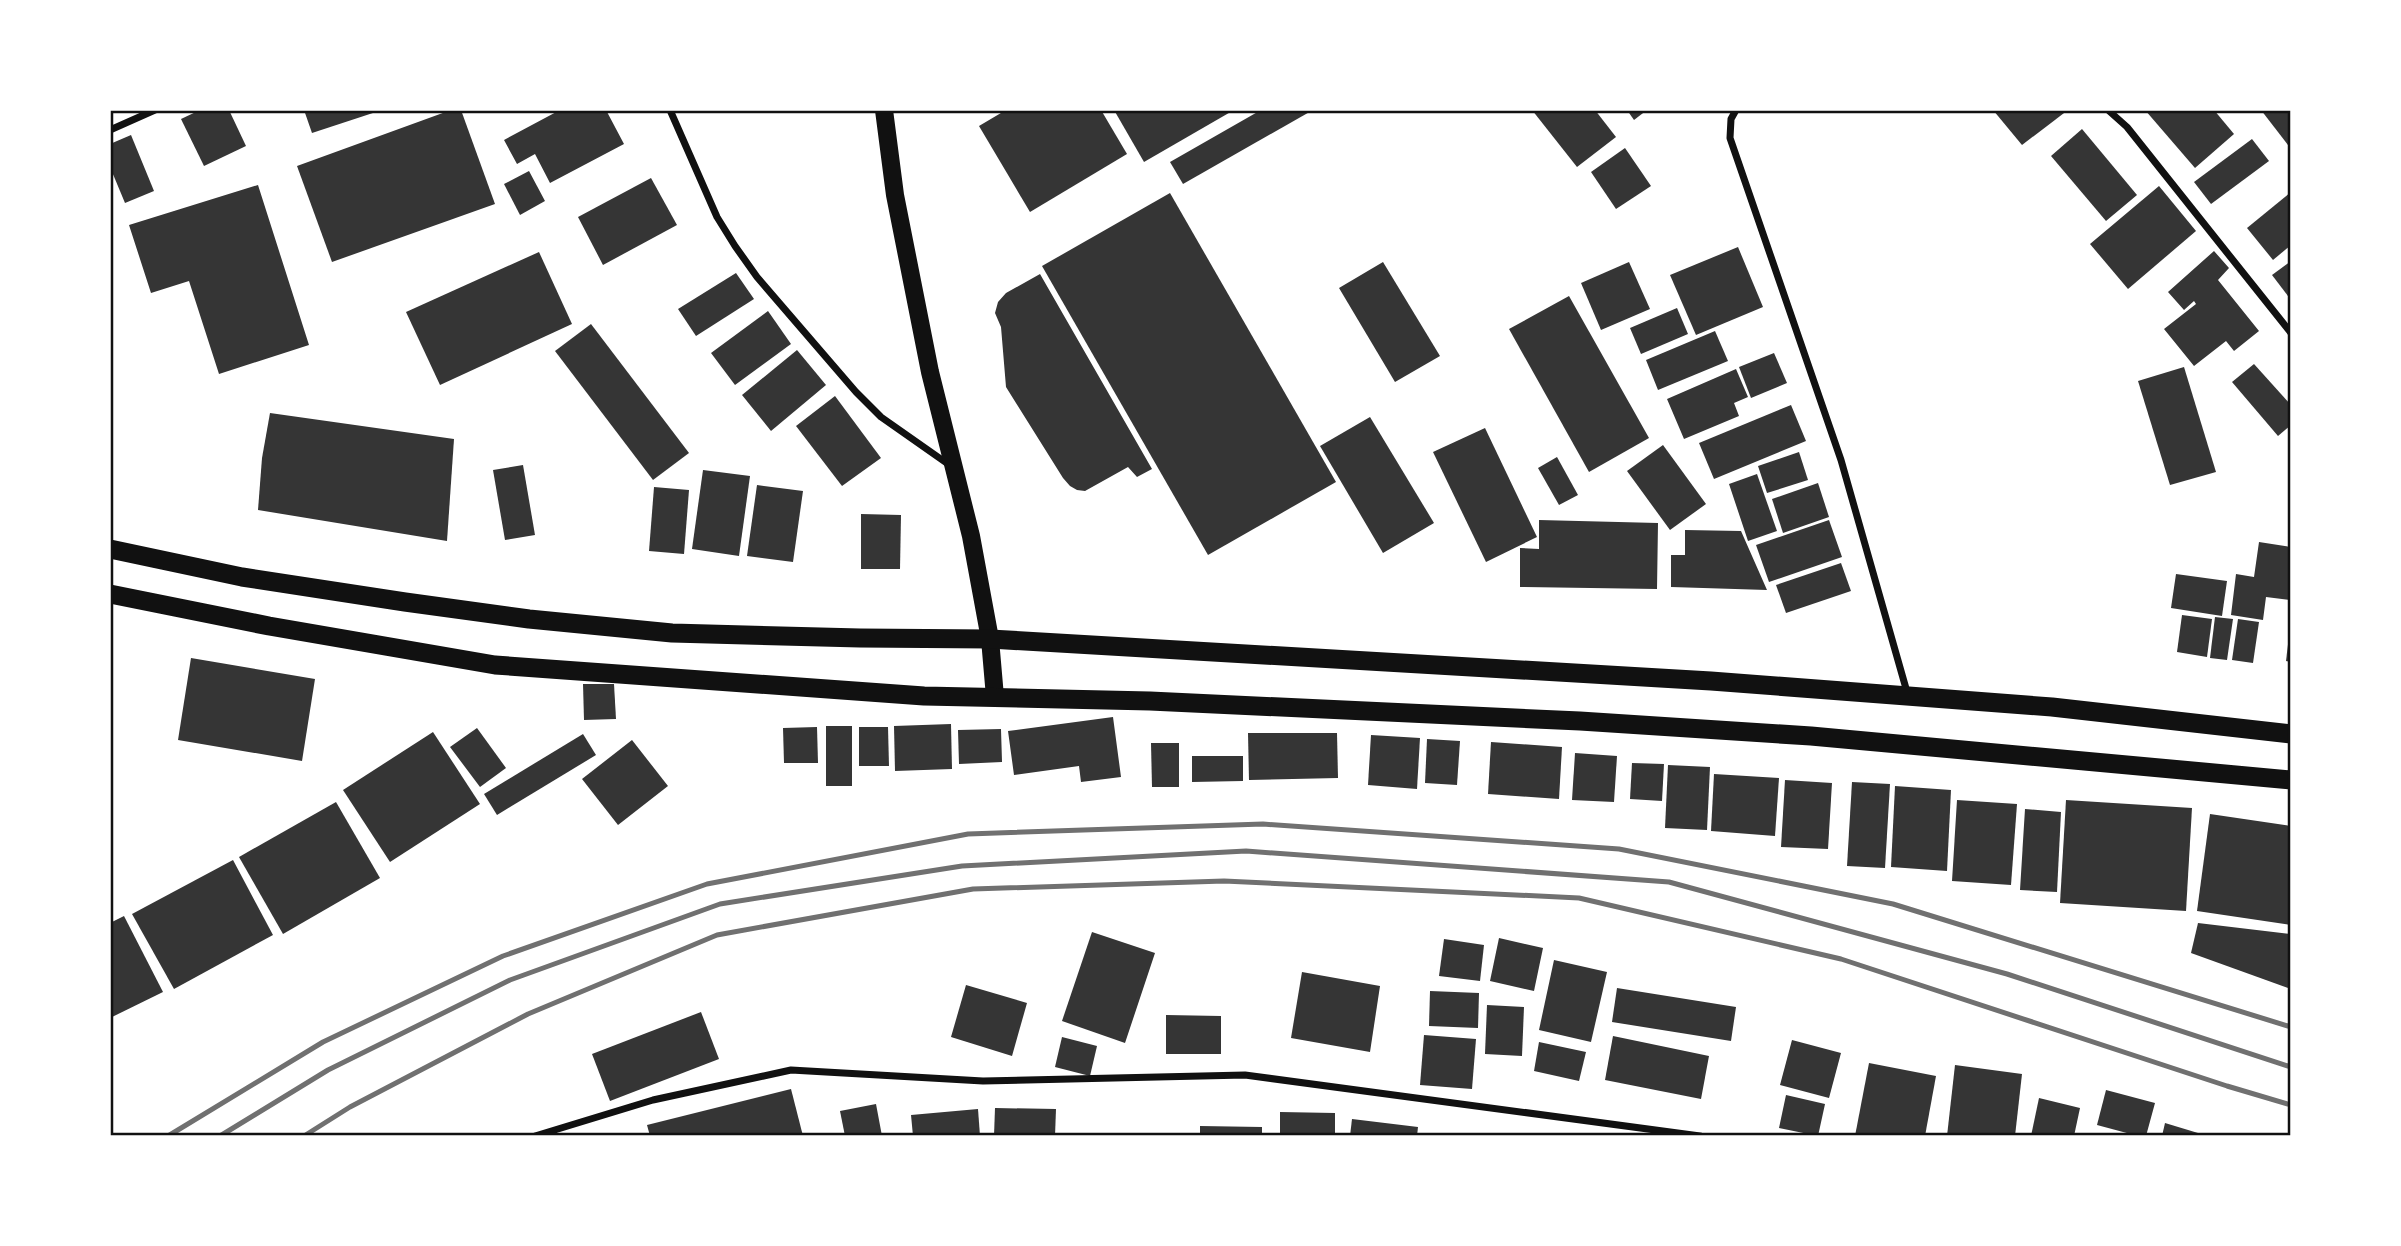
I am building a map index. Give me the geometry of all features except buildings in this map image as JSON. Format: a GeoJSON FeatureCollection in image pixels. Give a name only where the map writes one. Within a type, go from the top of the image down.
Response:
{"type":"FeatureCollection","features":[{"type":"Feature","properties":{"kind":"highway"},"geometry":{"type":"LineString","coordinates":[[110,549],[242,577],[542,620],[673,633],[990,639],[1670,679],[2052,707],[2291,734]]}},
{"type":"Feature","properties":{"kind":"highway"},"geometry":{"type":"LineString","coordinates":[[110,594],[268,626],[495,665],[870,692],[1435,712],[1594,722],[1811,736],[2291,780]]}},
{"type":"Feature","properties":{"kind":"main road"},"geometry":{"type":"LineString","coordinates":[[884,110],[895,195],[930,372],[971,536],[990,639],[995,696]]}},
{"type":"Feature","properties":{"kind":"street"},"geometry":{"type":"LineString","coordinates":[[110,130],[155,110]]}},
{"type":"Feature","properties":{"kind":"street"},"geometry":{"type":"LineString","coordinates":[[670,110],[717,217],[757,278],[881,417],[953,467]]}},
{"type":"Feature","properties":{"kind":"street"},"geometry":{"type":"LineString","coordinates":[[1736,110],[1731,119],[1730,138],[1841,460],[1908,697]]}},
{"type":"Feature","properties":{"kind":"street"},"geometry":{"type":"LineString","coordinates":[[2108,110],[2127,127],[2291,333]]}},
{"type":"Feature","properties":{"kind":"street"},"geometry":{"type":"LineString","coordinates":[[535,1136],[653,1100],[791,1070],[982,1081],[1245,1074],[1700,1136]]}},
{"type":"Feature","properties":{"kind":"railway"},"geometry":{"type":"LineString","coordinates":[[168,1136],[323,1042],[503,956],[707,884],[968,834],[1263,824],[1619,849],[1893,904],[2291,1027]]}},
{"type":"Feature","properties":{"kind":"railway"},"geometry":{"type":"LineString","coordinates":[[220,1136],[328,1070],[510,980],[720,904],[962,866],[1246,851],[1669,882],[2007,974],[2291,1067]]}},
{"type":"Feature","properties":{"kind":"railway"},"geometry":{"type":"LineString","coordinates":[[304,1136],[350,1107],[528,1014],[717,935],[973,889],[1224,881],[1579,898],[1841,959],[2291,1105]]}}]}
